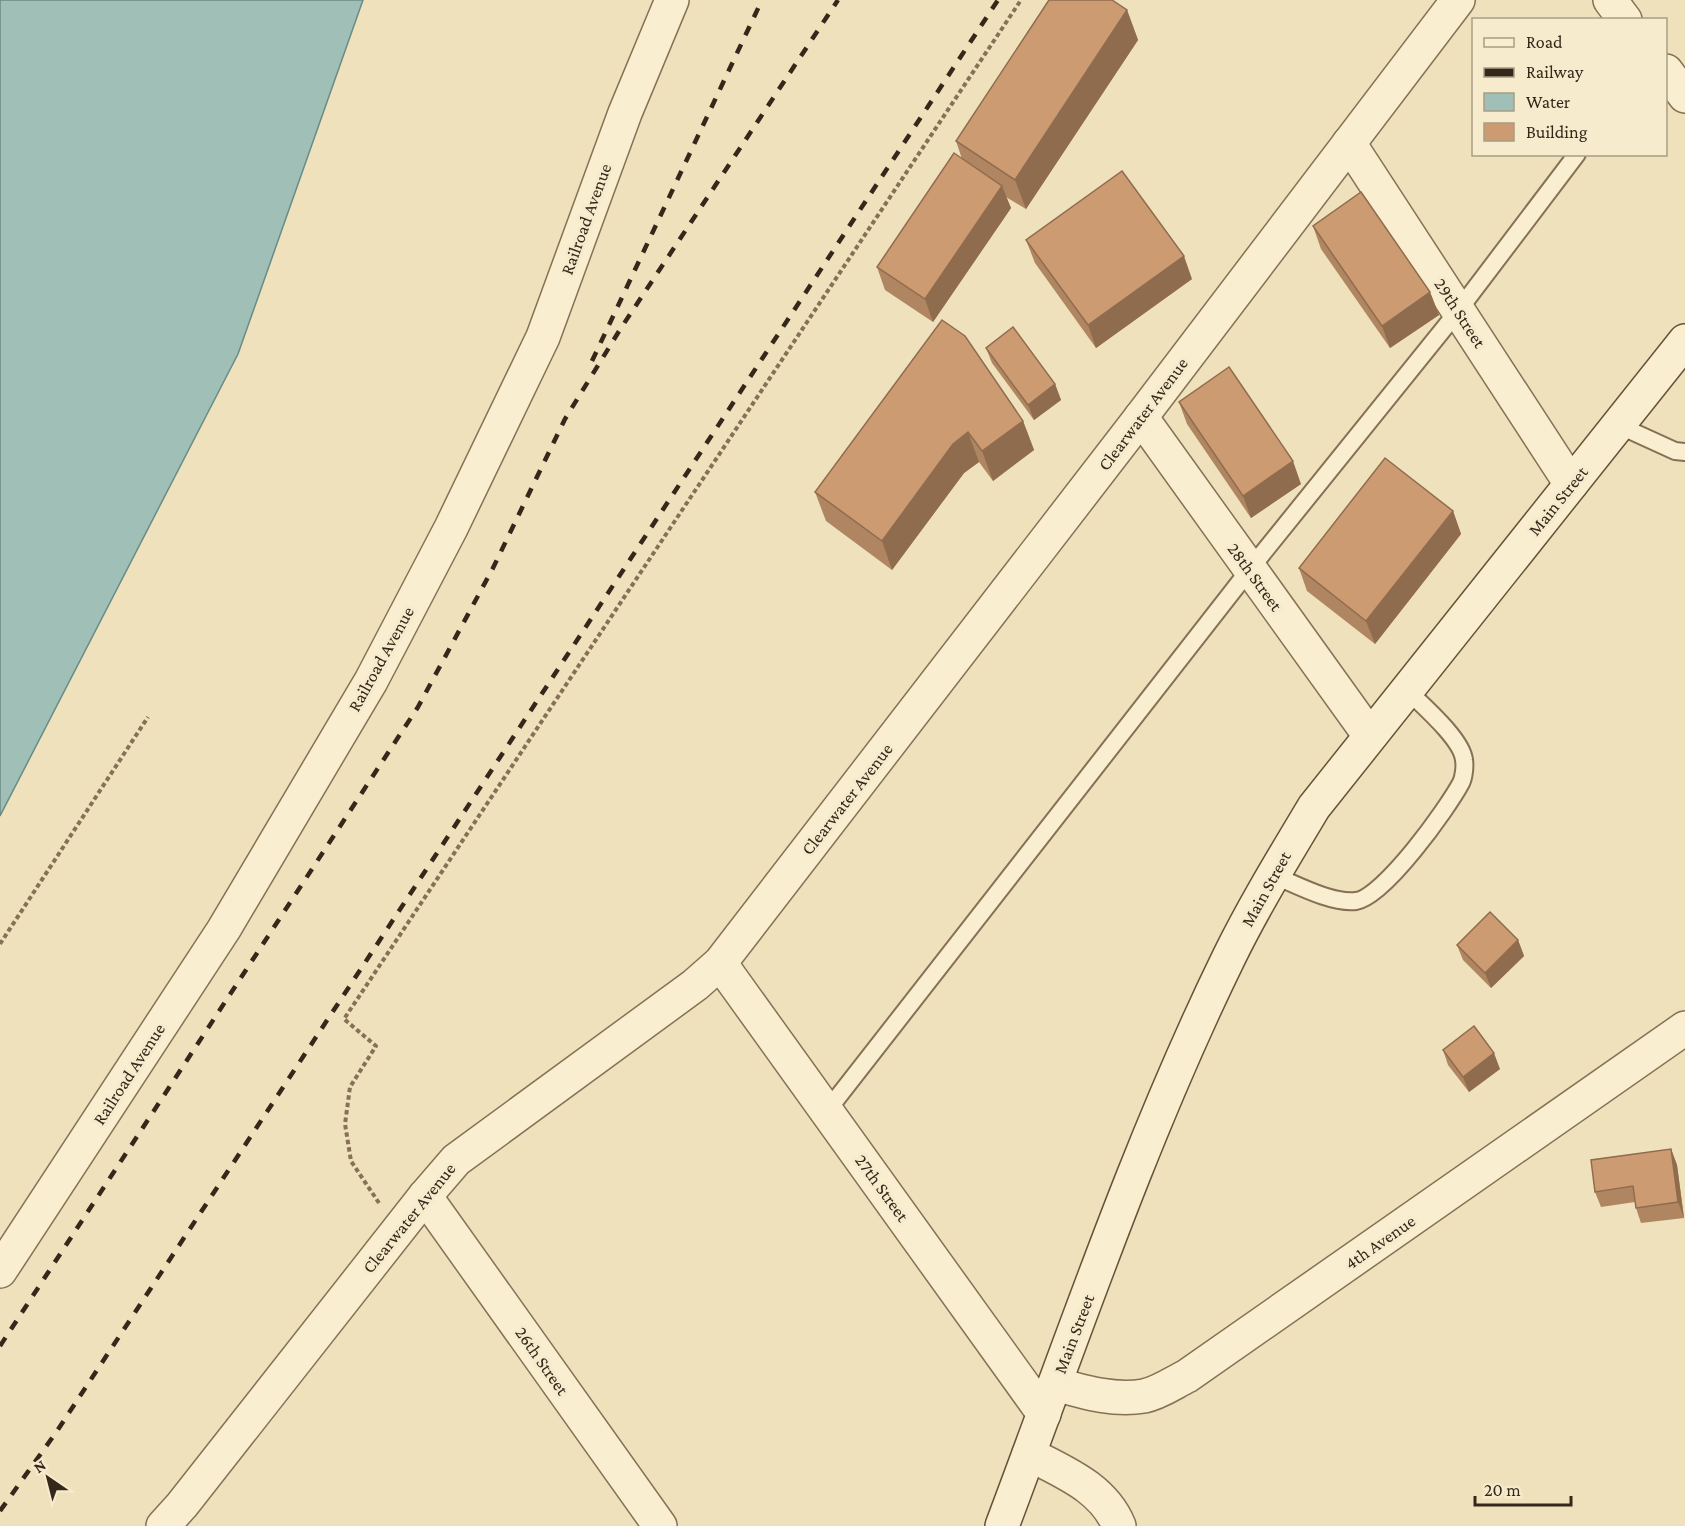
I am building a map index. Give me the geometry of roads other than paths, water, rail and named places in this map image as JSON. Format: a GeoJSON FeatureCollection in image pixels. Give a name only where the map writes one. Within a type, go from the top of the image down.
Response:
{"type":"FeatureCollection","features":[{"type":"Feature","properties":{"kind":"street","name":"Railroad Avenue"},"geometry":{"type":"LineString","coordinates":[[0,1271],[224,929],[376,671],[452,528],[543,337],[625,113],[672,0]]}},
{"type":"Feature","properties":{"kind":"street","name":"Clearwater Avenue"},"geometry":{"type":"LineString","coordinates":[[180,1519],[400,1227],[456,1160],[695,985],[720,963],[1141,417],[1458,0]]}},
{"type":"Feature","properties":{"kind":"street"},"geometry":{"type":"LineString","coordinates":[[1667,74],[1685,96]]}},
{"type":"Feature","properties":{"kind":"street","name":"29th Street"},"geometry":{"type":"LineString","coordinates":[[1349,143],[1571,484]]}},
{"type":"Feature","properties":{"kind":"street","name":"Main Street"},"geometry":{"type":"LineString","coordinates":[[1002,1526],[1131,1181],[1229,957],[1273,875],[1314,807],[1685,341]]}},
{"type":"Feature","properties":{"kind":"street","name":"28th Street"},"geometry":{"type":"LineString","coordinates":[[1141,417],[1370,736]]}},
{"type":"Feature","properties":{"kind":"street","name":"27th Street"},"geometry":{"type":"LineString","coordinates":[[720,963],[827,1111],[1049,1399]]}},
{"type":"Feature","properties":{"kind":"street","name":"4th Avenue"},"geometry":{"type":"LineString","coordinates":[[1049,1399],[1144,1396],[1165,1388],[1428,1209],[1685,1028]]}},
{"type":"Feature","properties":{"kind":"street","name":"26th Street"},"geometry":{"type":"LineString","coordinates":[[424,1196],[660,1526]]}},
{"type":"Feature","properties":{"kind":"street"},"geometry":{"type":"LineString","coordinates":[[1029,1454],[1096,1492],[1119,1526]]}},
{"type":"Feature","properties":{"kind":"lane"},"geometry":{"type":"LineString","coordinates":[[827,1111],[1250,569],[1458,311],[1575,156]]}},
{"type":"Feature","properties":{"kind":"lane"},"geometry":{"type":"LineString","coordinates":[[1618,425],[1675,451],[1685,452]]}},
{"type":"Feature","properties":{"kind":"lane"},"geometry":{"type":"LineString","coordinates":[[1273,875],[1326,897],[1356,901],[1381,888],[1418,846],[1463,780],[1464,758],[1453,736],[1407,690]]}},
{"type":"Feature","properties":{"kind":"water"},"geometry":{"type":"Polygon","coordinates":[[[0,0],[363,0],[238,354],[0,816],[0,0]]]}},
{"type":"Feature","properties":{"kind":"railway"},"geometry":{"type":"LineString","coordinates":[[592,361],[762,0]]}},
{"type":"Feature","properties":{"kind":"railway"},"geometry":{"type":"LineString","coordinates":[[0,1346],[418,707],[493,568],[565,419],[621,328],[838,0]]}},
{"type":"Feature","properties":{"kind":"railway"},"geometry":{"type":"LineString","coordinates":[[0,1511],[57,1431],[998,0]]}}]}
